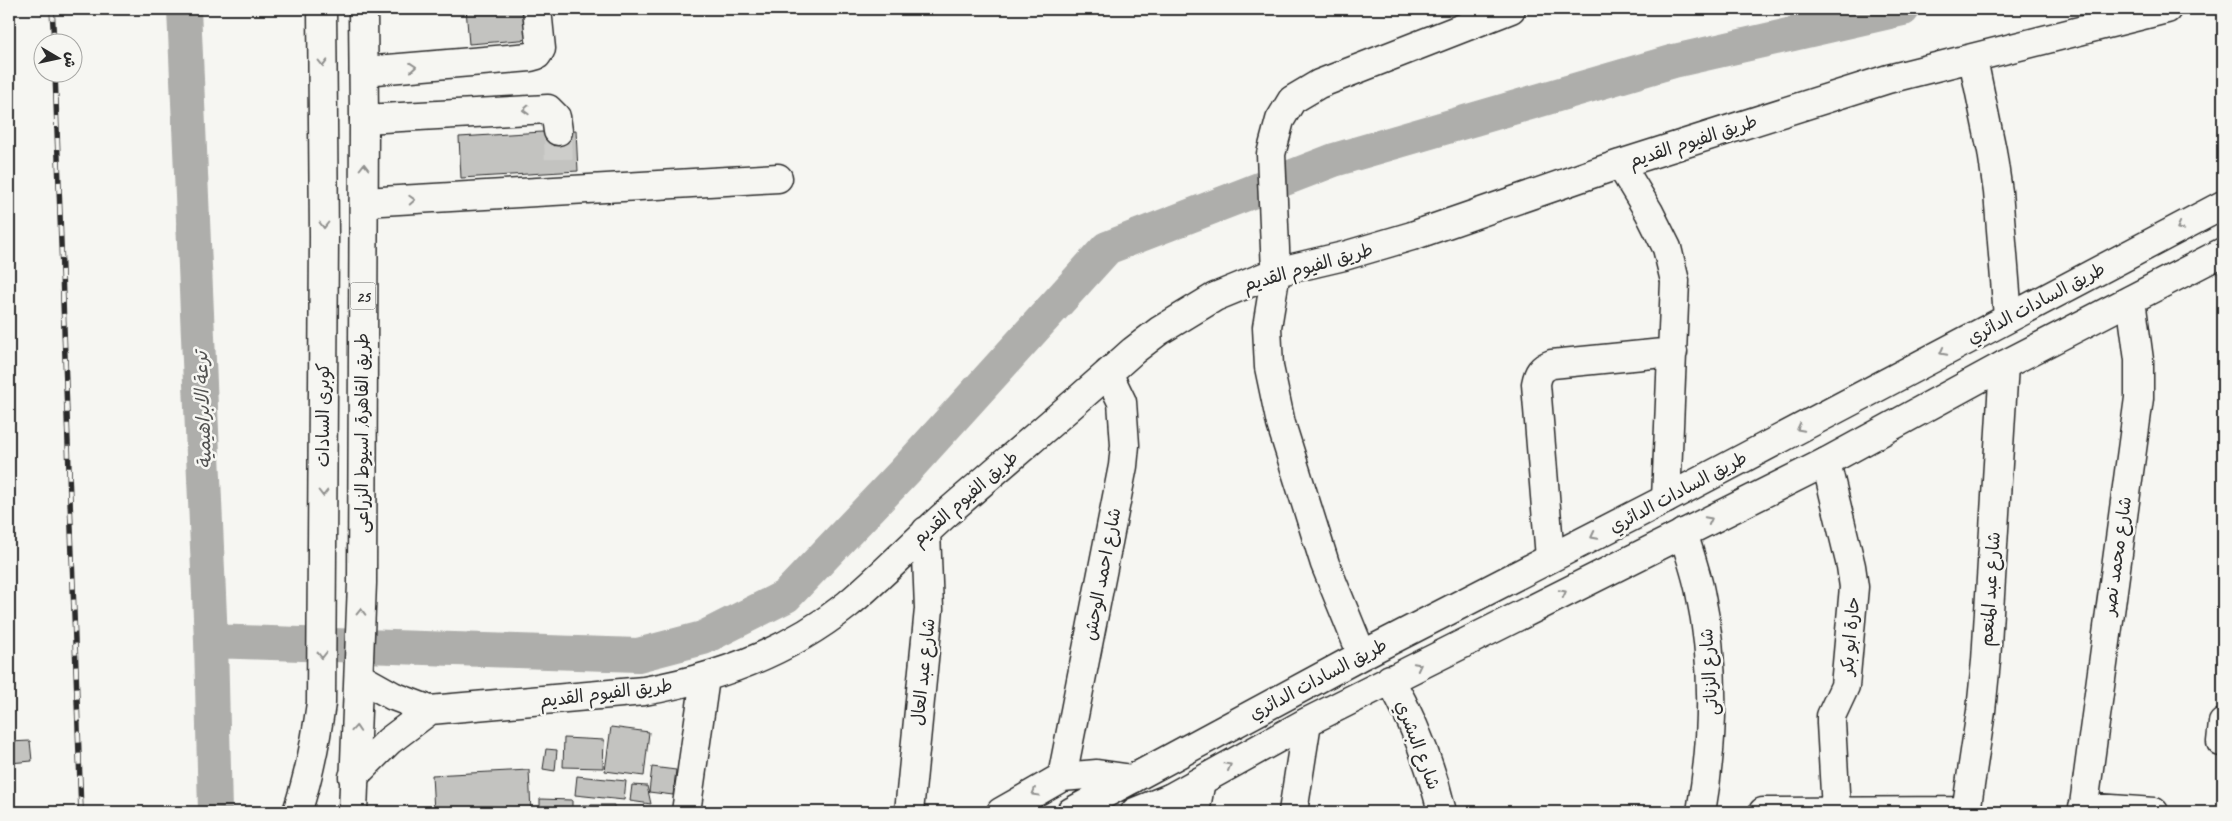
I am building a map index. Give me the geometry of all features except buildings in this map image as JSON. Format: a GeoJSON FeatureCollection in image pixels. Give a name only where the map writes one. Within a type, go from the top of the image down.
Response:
{"type":"FeatureCollection","features":[{"type":"Feature","properties":{"kind":"main road","name":"طريق القاهرة, اسيوط الزراعى"},"geometry":{"type":"LineString","coordinates":[[353,812],[362,583],[363,9]]}},
{"type":"Feature","properties":{"kind":"main road"},"geometry":{"type":"LineString","coordinates":[[364,70],[537,55],[541,49],[537,9]]}},
{"type":"Feature","properties":{"kind":"main road"},"geometry":{"type":"LineString","coordinates":[[1362,655],[1325,564],[1281,424],[1269,368],[1267,327],[1276,272],[1271,154],[1280,120],[1292,100],[1318,84],[1511,9]]}},
{"type":"Feature","properties":{"kind":"main road","name":"طريق الفيوم القديم"},"geometry":{"type":"LineString","coordinates":[[359,677],[393,696],[430,710],[621,694],[675,686],[705,678],[756,660],[804,635],[847,604],[926,531],[1146,341],[1186,313],[1215,297],[1276,272],[1344,256],[1412,236],[1620,164],[1888,79],[2167,9]]}},
{"type":"Feature","properties":{"kind":"main road","name":"كوبرى السادات"},"geometry":{"type":"LineString","coordinates":[[296,812],[308,777],[321,703],[324,246],[322,11]]}},
{"type":"Feature","properties":{"kind":"main road"},"geometry":{"type":"LineString","coordinates":[[1973,59],[1994,168],[2008,317]]}},
{"type":"Feature","properties":{"kind":"main road"},"geometry":{"type":"LineString","coordinates":[[364,119],[548,109],[556,117],[558,131]]}},
{"type":"Feature","properties":{"kind":"main road"},"geometry":{"type":"LineString","coordinates":[[1620,164],[1649,212],[1667,248],[1675,281],[1666,499]]}},
{"type":"Feature","properties":{"kind":"main road"},"geometry":{"type":"LineString","coordinates":[[364,202],[560,182],[778,178]]}},
{"type":"Feature","properties":{"kind":"main road","name":"طريق السادات الدائري"},"geometry":{"type":"LineString","coordinates":[[1132,779],[1362,655],[1666,499],[2223,205]]}},
{"type":"Feature","properties":{"kind":"main road","name":"طريق السادات الدائري"},"geometry":{"type":"LineString","coordinates":[[1164,805],[1201,781],[1307,722],[1826,462],[2004,365],[2223,252]]}},
{"type":"Feature","properties":{"kind":"main road","name":"شارع محمد نصر"},"geometry":{"type":"LineString","coordinates":[[2083,810],[2139,398],[2139,360],[2131,300]]}},
{"type":"Feature","properties":{"kind":"main road"},"geometry":{"type":"LineString","coordinates":[[1550,558],[1536,384],[1537,375],[1544,367],[1552,364],[1673,352]]}},
{"type":"Feature","properties":{"kind":"main road","name":"شارع عبد المنعم"},"geometry":{"type":"LineString","coordinates":[[1966,812],[1981,711],[1986,661],[2004,365]]}},
{"type":"Feature","properties":{"kind":"main road","name":"شارع احمد الوحش"},"geometry":{"type":"LineString","coordinates":[[1062,777],[1123,466],[1125,445],[1122,402],[1108,373]]}},
{"type":"Feature","properties":{"kind":"main road","name":"حارة ابو بكر"},"geometry":{"type":"LineString","coordinates":[[1826,462],[1851,566],[1854,587],[1845,686],[1831,716],[1836,810]]}},
{"type":"Feature","properties":{"kind":"main road","name":"شارع عبد العال"},"geometry":{"type":"LineString","coordinates":[[909,812],[929,609],[926,531]]}},
{"type":"Feature","properties":{"kind":"main road","name":"شارع الزناتى"},"geometry":{"type":"LineString","coordinates":[[1683,533],[1700,591],[1708,635],[1712,680],[1712,725],[1708,770],[1701,812]]}},
{"type":"Feature","properties":{"kind":"main road"},"geometry":{"type":"LineString","coordinates":[[686,812],[705,678]]}},
{"type":"Feature","properties":{"kind":"main road","name":"شارع البشري"},"geometry":{"type":"LineString","coordinates":[[1390,680],[1420,740],[1437,789],[1442,812]]}},
{"type":"Feature","properties":{"kind":"main road"},"geometry":{"type":"LineString","coordinates":[[353,777],[389,741],[430,710]]}},
{"type":"Feature","properties":{"kind":"main road"},"geometry":{"type":"LineString","coordinates":[[1293,812],[1307,722]]}},
{"type":"Feature","properties":{"kind":"main road"},"geometry":{"type":"LineString","coordinates":[[1002,812],[1062,777],[1097,774],[1132,779]]}},
{"type":"Feature","properties":{"kind":"main road"},"geometry":{"type":"LineString","coordinates":[[1071,812],[1132,779]]}},
{"type":"Feature","properties":{"kind":"main road"},"geometry":{"type":"LineString","coordinates":[[1195,812],[1201,781]]}},
{"type":"Feature","properties":{"kind":"main road"},"geometry":{"type":"LineString","coordinates":[[1135,812],[1164,805]]}},
{"type":"Feature","properties":{"kind":"main road"},"geometry":{"type":"LineString","coordinates":[[1763,812],[1836,810],[1966,812]]}},
{"type":"Feature","properties":{"kind":"main road"},"geometry":{"type":"LineString","coordinates":[[2083,810],[2154,812]]}},
{"type":"Feature","properties":{"kind":"waterway","name":"ترعة الابراهيمية"},"geometry":{"type":"LineString","coordinates":[[184,9],[211,641],[215,812]]}},
{"type":"Feature","properties":{"kind":"waterway"},"geometry":{"type":"LineString","coordinates":[[211,641],[638,655],[703,638],[786,596],[905,471],[1107,248],[1334,160],[1674,61],[1903,9]]}},
{"type":"Feature","properties":{"kind":"tunnel"},"geometry":{"type":"LineString","coordinates":[[558,131],[559,173]]}},
{"type":"Feature","properties":{"kind":"railway"},"geometry":{"type":"LineString","coordinates":[[52,9],[53,32]]}},
{"type":"Feature","properties":{"kind":"railway"},"geometry":{"type":"LineString","coordinates":[[55,82],[81,812]]}}]}
